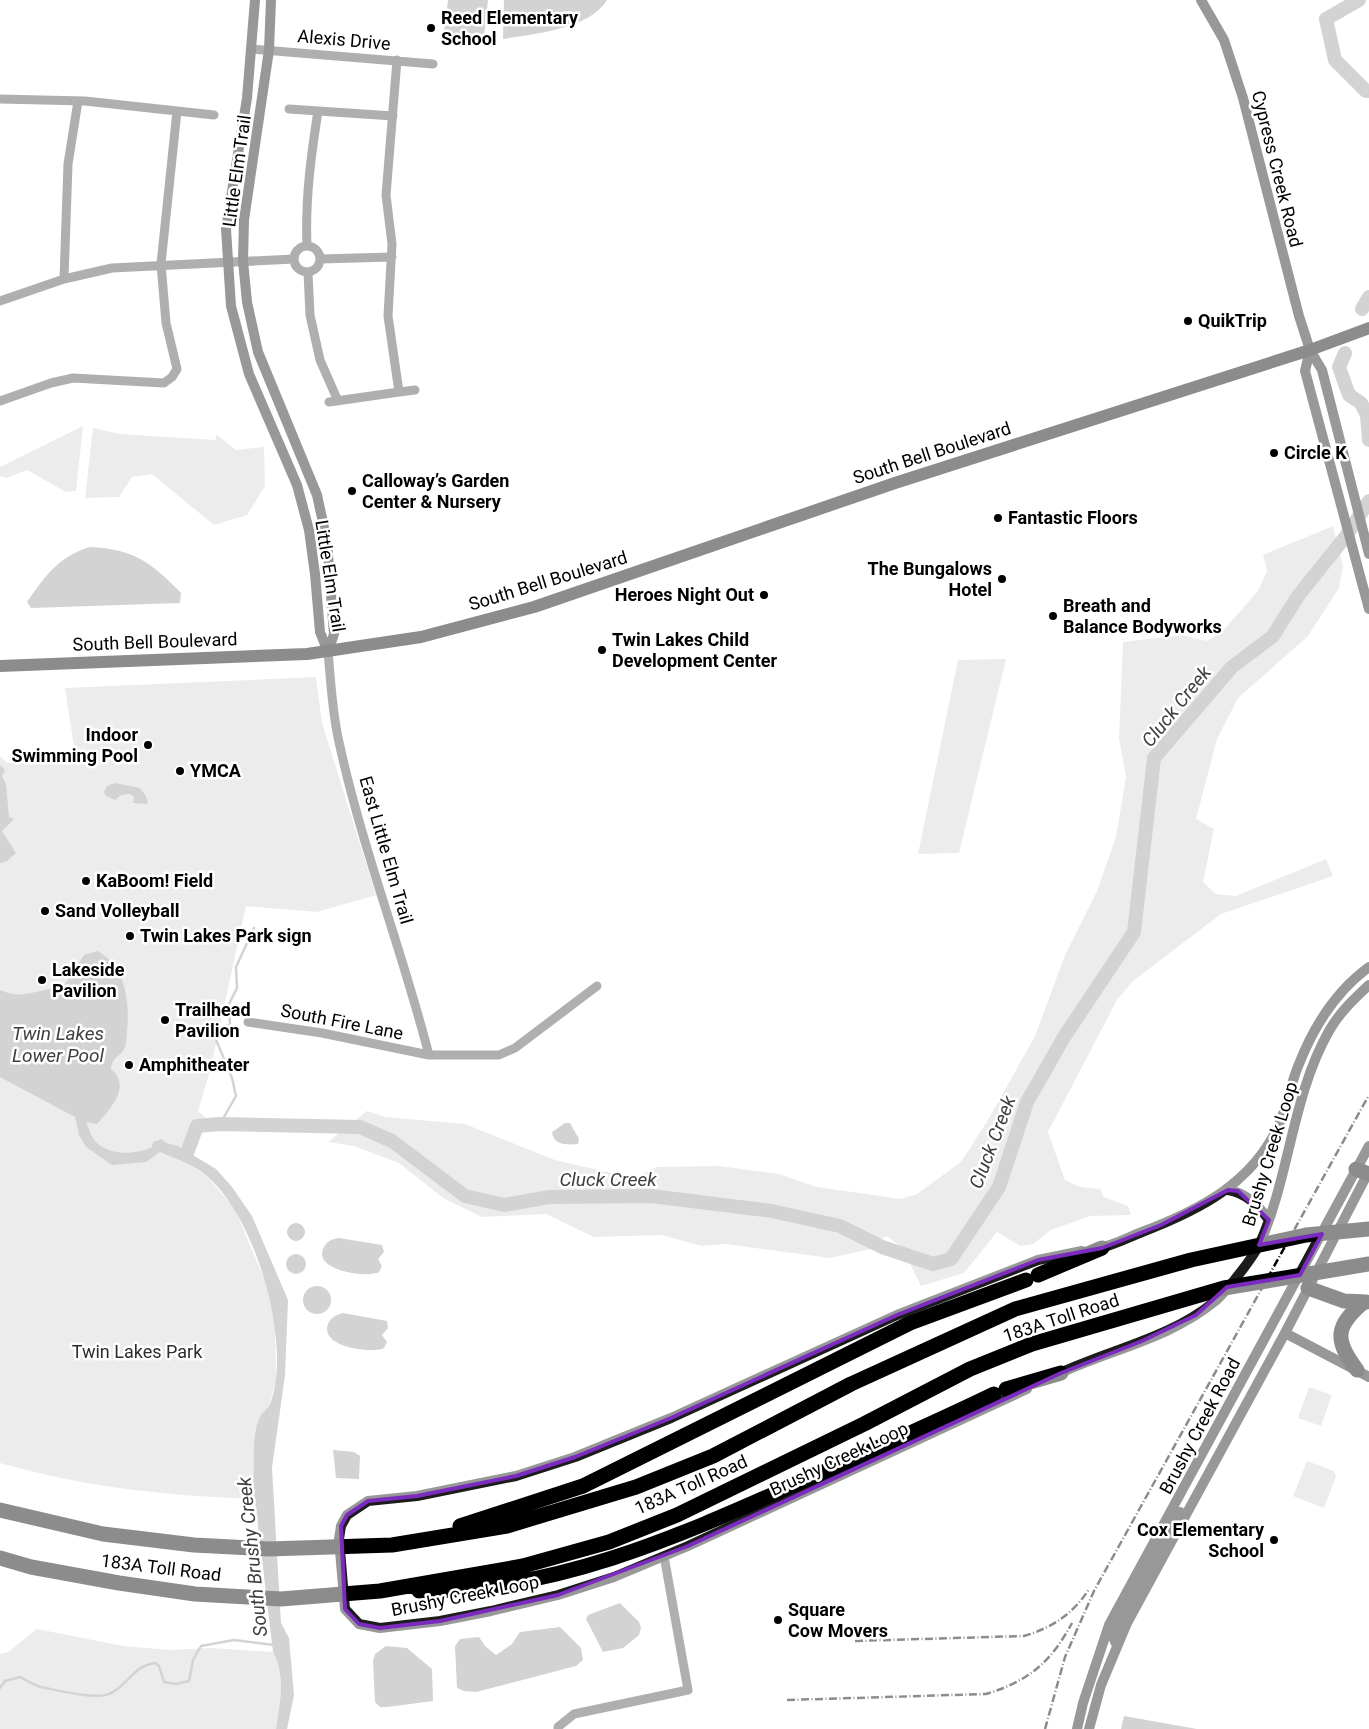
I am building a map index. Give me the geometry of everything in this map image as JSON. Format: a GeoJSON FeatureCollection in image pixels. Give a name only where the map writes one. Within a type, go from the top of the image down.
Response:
{"type":"FeatureCollection","features":[{"type":"Feature","properties":{"kind":"highway","name":"183A Toll Road"},"geometry":{"type":"LineString","coordinates":[[0,1510],[103,1534],[194,1545],[270,1550],[392,1545],[507,1526],[636,1487],[714,1456],[852,1384],[1015,1309],[1191,1260],[1306,1235],[1369,1229]]}},
{"type":"Feature","properties":{"kind":"highway"},"geometry":{"type":"LineString","coordinates":[[392,1545],[500,1514],[583,1486],[910,1322],[1032,1277],[1102,1248]]}},
{"type":"Feature","properties":{"kind":"highway","name":"183A Toll Road"},"geometry":{"type":"LineString","coordinates":[[0,1558],[31,1567],[119,1583],[195,1594],[281,1599],[375,1591],[523,1566],[609,1542],[677,1515],[864,1424],[970,1369],[1032,1344],[1224,1288],[1369,1264]]}},
{"type":"Feature","properties":{"kind":"highway"},"geometry":{"type":"LineString","coordinates":[[1305,1286],[1344,1302],[1366,1302]]}},
{"type":"Feature","properties":{"kind":"highway"},"geometry":{"type":"LineString","coordinates":[[1363,1373],[1341,1346],[1340,1335],[1347,1316],[1366,1302]]}},
{"type":"Feature","properties":{"kind":"highway"},"geometry":{"type":"LineString","coordinates":[[375,1591],[454,1592],[539,1579],[603,1562],[664,1542],[1000,1391],[1060,1373]]}},
{"type":"Feature","properties":{"kind":"main road","name":"Little Elm Trail"},"geometry":{"type":"LineString","coordinates":[[254,0],[247,98],[226,229],[226,261],[230,306],[242,353],[276,439],[297,485],[309,530],[316,574],[320,632],[328,652]]}},
{"type":"Feature","properties":{"kind":"main road","name":"Little Elm Trail"},"geometry":{"type":"LineString","coordinates":[[271,0],[269,50],[244,220],[243,261],[247,302],[258,352],[317,495],[327,541],[334,634],[328,652]]}},
{"type":"Feature","properties":{"kind":"main road","name":"Cypress Creek Road"},"geometry":{"type":"LineString","coordinates":[[1201,0],[1224,40],[1243,98],[1280,244],[1310,350]]}},
{"type":"Feature","properties":{"kind":"main road"},"geometry":{"type":"LineString","coordinates":[[1310,350],[1369,328]]}},
{"type":"Feature","properties":{"kind":"main road"},"geometry":{"type":"LineString","coordinates":[[1310,350],[1322,370],[1369,554]]}},
{"type":"Feature","properties":{"kind":"main road"},"geometry":{"type":"LineString","coordinates":[[1310,350],[1306,371],[1369,609]]}},
{"type":"Feature","properties":{"kind":"main road","name":"South Bell Boulevard"},"geometry":{"type":"LineString","coordinates":[[0,666],[328,652],[421,637],[534,607],[896,483],[1310,350]]}},
{"type":"Feature","properties":{"kind":"main road","name":"Brushy Creek Loop"},"geometry":{"type":"LineString","coordinates":[[1369,967],[1349,981],[1321,1018],[1298,1064],[1280,1122],[1267,1147],[1253,1166],[1228,1190],[1161,1224],[1102,1248],[1038,1260],[906,1312],[671,1418],[575,1457],[516,1476],[417,1496],[368,1501],[347,1515],[341,1526],[339,1539],[345,1609],[359,1624],[380,1628],[440,1621],[558,1594],[614,1577],[898,1450],[1060,1373],[1142,1341],[1196,1315],[1215,1302],[1247,1265],[1260,1244],[1269,1220],[1293,1129],[1315,1061],[1330,1030],[1342,1012],[1369,985]]}},
{"type":"Feature","properties":{"kind":"main road","name":"Brushy Creek Road"},"geometry":{"type":"LineString","coordinates":[[1089,1729],[1101,1685],[1127,1624],[1285,1333],[1305,1286],[1366,1172],[1369,1146]]}},
{"type":"Feature","properties":{"kind":"main road","name":"Brushy Creek Road"},"geometry":{"type":"LineString","coordinates":[[1077,1729],[1085,1695],[1109,1625],[1322,1235],[1366,1172]]}},
{"type":"Feature","properties":{"kind":"main road"},"geometry":{"type":"LineString","coordinates":[[1228,1190],[1238,1192],[1253,1201],[1269,1220]]}},
{"type":"Feature","properties":{"kind":"main road"},"geometry":{"type":"LineString","coordinates":[[1305,1286],[1319,1251],[1322,1235]]}},
{"type":"Feature","properties":{"kind":"main road"},"geometry":{"type":"LineString","coordinates":[[1263,1343],[1273,1336],[1285,1333],[1363,1373]]}},
{"type":"Feature","properties":{"kind":"main road"},"geometry":{"type":"LineString","coordinates":[[1117,1646],[1113,1637],[1116,1629],[1208,1462],[1212,1438]]}},
{"type":"Feature","properties":{"kind":"street","name":"Alexis Drive"},"geometry":{"type":"LineString","coordinates":[[252,49],[433,64]]}},
{"type":"Feature","properties":{"kind":"street"},"geometry":{"type":"LineString","coordinates":[[397,60],[386,194],[392,257],[388,316],[399,392]]}},
{"type":"Feature","properties":{"kind":"street"},"geometry":{"type":"LineString","coordinates":[[0,99],[78,101],[214,115]]}},
{"type":"Feature","properties":{"kind":"street"},"geometry":{"type":"LineString","coordinates":[[64,279],[68,164],[78,101]]}},
{"type":"Feature","properties":{"kind":"street"},"geometry":{"type":"LineString","coordinates":[[289,109],[393,116]]}},
{"type":"Feature","properties":{"kind":"street"},"geometry":{"type":"LineString","coordinates":[[0,401],[51,383],[73,378],[164,383],[172,377],[177,368],[166,323],[161,264],[177,111]]}},
{"type":"Feature","properties":{"kind":"street"},"geometry":{"type":"LineString","coordinates":[[307,246],[309,168],[318,111]]}},
{"type":"Feature","properties":{"kind":"street"},"geometry":{"type":"LineString","coordinates":[[307,246],[314,249],[320,259],[315,270],[308,273],[296,267],[294,259],[296,251],[307,246]]}},
{"type":"Feature","properties":{"kind":"street"},"geometry":{"type":"LineString","coordinates":[[320,259],[392,257]]}},
{"type":"Feature","properties":{"kind":"street"},"geometry":{"type":"LineString","coordinates":[[0,301],[64,279],[112,268],[161,264],[294,259]]}},
{"type":"Feature","properties":{"kind":"street"},"geometry":{"type":"LineString","coordinates":[[308,273],[310,315],[320,360],[334,402],[415,390]]}},
{"type":"Feature","properties":{"kind":"street","name":"East Little Elm Trail"},"geometry":{"type":"LineString","coordinates":[[328,652],[333,713],[339,743],[380,894],[414,995],[429,1055]]}},
{"type":"Feature","properties":{"kind":"street","name":"South Fire Lane"},"geometry":{"type":"LineString","coordinates":[[248,1022],[322,1033],[429,1055],[499,1055],[515,1048],[597,986]]}},
{"type":"Feature","properties":{"kind":"street"},"geometry":{"type":"LineString","coordinates":[[558,1729],[574,1714],[688,1690],[664,1556]]}},
{"type":"Feature","properties":{"kind":"highlighted area"},"geometry":{"type":"Polygon","coordinates":[[[1228,1190],[1238,1191],[1269,1220],[1259,1245],[1322,1234],[1300,1275],[1227,1287],[1196,1315],[1142,1341],[1061,1373],[688,1546],[558,1595],[440,1621],[380,1628],[359,1624],[345,1609],[341,1526],[347,1515],[368,1501],[417,1496],[516,1476],[575,1457],[671,1418],[897,1315],[1038,1260],[1102,1248],[1161,1225],[1228,1190]]]}},
{"type":"Feature","properties":{"kind":"green space"},"geometry":{"type":"Polygon","coordinates":[[[83,426],[76,491],[66,492],[27,470],[6,478],[0,476],[0,467],[83,426]]]}},
{"type":"Feature","properties":{"kind":"green space"},"geometry":{"type":"Polygon","coordinates":[[[93,428],[120,434],[216,440],[216,434],[236,450],[264,447],[265,486],[247,515],[214,525],[152,474],[132,477],[119,497],[85,498],[93,428]]]}},
{"type":"Feature","properties":{"kind":"green space"},"geometry":{"type":"Polygon","coordinates":[[[1333,526],[1343,566],[1339,588],[1308,636],[1238,698],[1217,739],[1196,819],[1214,829],[1203,882],[1216,894],[1236,896],[1326,859],[1333,876],[1221,914],[1133,981],[1117,1000],[1048,1132],[1065,1180],[1080,1187],[1100,1189],[1104,1197],[1128,1206],[1131,1215],[1090,1216],[1051,1230],[1033,1244],[1020,1246],[997,1232],[964,1273],[921,1286],[902,1247],[886,1236],[871,1249],[830,1258],[725,1244],[701,1246],[662,1235],[594,1237],[546,1214],[482,1217],[443,1198],[399,1163],[354,1146],[328,1142],[367,1111],[385,1117],[465,1124],[555,1160],[616,1174],[638,1176],[656,1167],[719,1166],[779,1174],[817,1187],[901,1199],[917,1194],[961,1162],[988,1120],[1035,1036],[1065,955],[1097,891],[1116,837],[1126,777],[1119,739],[1123,642],[1183,635],[1206,641],[1221,633],[1258,591],[1267,571],[1263,555],[1333,526]]]}},
{"type":"Feature","properties":{"kind":"green space"},"geometry":{"type":"Polygon","coordinates":[[[1006,659],[959,853],[918,854],[958,660],[1006,659]]]}},
{"type":"Feature","properties":{"kind":"green space","name":"Twin Lakes Park"},"geometry":{"type":"Polygon","coordinates":[[[316,677],[322,723],[376,895],[317,912],[246,906],[210,1071],[198,1111],[205,1117],[190,1154],[192,1166],[207,1176],[235,1209],[265,1281],[275,1320],[276,1379],[270,1403],[259,1418],[255,1441],[253,1483],[255,1499],[158,1493],[126,1489],[63,1478],[0,1463],[0,756],[7,763],[76,760],[65,688],[316,677]]]}},
{"type":"Feature","properties":{"kind":"green space"},"geometry":{"type":"Polygon","coordinates":[[[1309,1387],[1332,1395],[1321,1426],[1298,1418],[1309,1387]]]}},
{"type":"Feature","properties":{"kind":"green space"},"geometry":{"type":"Polygon","coordinates":[[[1307,1461],[1334,1471],[1336,1477],[1324,1508],[1293,1496],[1307,1461]]]}},
{"type":"Feature","properties":{"kind":"green space"},"geometry":{"type":"Polygon","coordinates":[[[37,1629],[123,1646],[170,1650],[211,1648],[273,1652],[280,1671],[281,1680],[276,1729],[0,1729],[0,1654],[8,1652],[37,1629]]]}},
{"type":"Feature","properties":{"kind":"water"},"geometry":{"type":"Polygon","coordinates":[[[448,0],[488,0],[483,45],[443,42],[448,0]]]}},
{"type":"Feature","properties":{"kind":"water"},"geometry":{"type":"Polygon","coordinates":[[[504,0],[607,0],[599,10],[575,24],[545,32],[503,39],[504,0]]]}},
{"type":"Feature","properties":{"kind":"water"},"geometry":{"type":"Polygon","coordinates":[[[90,547],[119,551],[151,566],[181,593],[180,603],[31,608],[27,602],[54,568],[70,556],[90,547]]]}},
{"type":"Feature","properties":{"kind":"water"},"geometry":{"type":"Polygon","coordinates":[[[0,765],[5,770],[2,776],[6,784],[9,817],[14,819],[2,831],[16,853],[7,861],[0,863],[0,765]]]}},
{"type":"Feature","properties":{"kind":"water"},"geometry":{"type":"Polygon","coordinates":[[[115,783],[140,788],[146,796],[148,804],[133,803],[134,797],[130,794],[121,795],[115,800],[106,796],[104,792],[107,786],[115,783]]]}},
{"type":"Feature","properties":{"kind":"water","name":"Twin Lakes Lower Pool"},"geometry":{"type":"Polygon","coordinates":[[[97,951],[107,957],[120,975],[126,997],[128,1021],[126,1045],[113,1061],[111,1069],[120,1083],[117,1097],[97,1124],[86,1122],[92,1137],[101,1146],[122,1153],[145,1150],[152,1147],[153,1142],[162,1139],[166,1143],[178,1146],[216,1169],[232,1187],[252,1216],[288,1300],[285,1375],[272,1468],[281,1623],[289,1638],[294,1695],[287,1729],[276,1729],[281,1680],[280,1671],[273,1652],[253,1483],[255,1434],[260,1417],[270,1404],[272,1398],[276,1378],[277,1354],[275,1327],[269,1299],[251,1242],[238,1216],[223,1194],[207,1176],[196,1168],[160,1152],[146,1162],[112,1165],[86,1147],[79,1135],[75,1117],[0,1077],[0,990],[24,994],[63,987],[84,955],[97,951]]]}},
{"type":"Feature","properties":{"kind":"water"},"geometry":{"type":"Polygon","coordinates":[[[565,1123],[570,1123],[579,1139],[578,1144],[565,1144],[555,1140],[552,1132],[565,1123]]]}},
{"type":"Feature","properties":{"kind":"water"},"geometry":{"type":"Polygon","coordinates":[[[292,1223],[300,1223],[305,1228],[303,1239],[292,1241],[287,1236],[287,1228],[292,1223]]]}},
{"type":"Feature","properties":{"kind":"water"},"geometry":{"type":"Polygon","coordinates":[[[339,1238],[382,1245],[384,1252],[378,1259],[382,1266],[379,1272],[374,1274],[355,1273],[334,1268],[327,1263],[322,1257],[323,1249],[329,1241],[339,1238]]]}},
{"type":"Feature","properties":{"kind":"water"},"geometry":{"type":"Polygon","coordinates":[[[296,1254],[303,1257],[306,1264],[303,1271],[296,1274],[289,1271],[286,1264],[289,1257],[296,1254]]]}},
{"type":"Feature","properties":{"kind":"water"},"geometry":{"type":"Polygon","coordinates":[[[317,1286],[327,1290],[331,1300],[327,1310],[317,1314],[307,1310],[303,1300],[307,1290],[317,1286]]]}},
{"type":"Feature","properties":{"kind":"water"},"geometry":{"type":"Polygon","coordinates":[[[343,1313],[387,1321],[388,1328],[382,1335],[387,1342],[384,1348],[378,1350],[360,1349],[339,1344],[332,1339],[327,1332],[328,1324],[334,1317],[343,1313]]]}},
{"type":"Feature","properties":{"kind":"water"},"geometry":{"type":"Polygon","coordinates":[[[333,1450],[354,1452],[360,1456],[359,1479],[336,1478],[333,1450]]]}},
{"type":"Feature","properties":{"kind":"water"},"geometry":{"type":"Polygon","coordinates":[[[620,1603],[639,1622],[641,1628],[639,1635],[623,1648],[603,1652],[586,1619],[588,1615],[620,1603]]]}},
{"type":"Feature","properties":{"kind":"water"},"geometry":{"type":"Polygon","coordinates":[[[560,1627],[581,1648],[583,1660],[576,1666],[476,1692],[457,1688],[455,1646],[460,1639],[479,1637],[485,1646],[496,1655],[512,1644],[520,1632],[560,1627]]]}},
{"type":"Feature","properties":{"kind":"water"},"geometry":{"type":"Polygon","coordinates":[[[386,1646],[407,1648],[432,1669],[433,1701],[387,1707],[380,1707],[375,1702],[373,1661],[375,1654],[386,1646]]]}},
{"type":"Feature","properties":{"kind":"water"},"geometry":{"type":"Polygon","coordinates":[[[1124,1716],[1197,1729],[1121,1729],[1124,1716]]]}},
{"type":"Feature","properties":{"kind":"waterway"},"geometry":{"type":"LineString","coordinates":[[1359,0],[1326,19],[1335,60],[1366,91],[1369,91]]}},
{"type":"Feature","properties":{"kind":"waterway","name":"Cluck Creek"},"geometry":{"type":"LineString","coordinates":[[1362,309],[1369,297]]}},
{"type":"Feature","properties":{"kind":"waterway","name":"Cluck Creek"},"geometry":{"type":"LineString","coordinates":[[1345,353],[1339,367],[1349,395],[1361,403],[1367,415],[1369,440]]}},
{"type":"Feature","properties":{"kind":"waterway","name":"Cluck Creek"},"geometry":{"type":"LineString","coordinates":[[187,1153],[197,1126],[220,1124],[360,1127],[392,1141],[465,1196],[504,1205],[549,1197],[651,1196],[772,1211],[840,1226],[882,1247],[933,1264],[951,1259],[999,1187],[1027,1102],[1064,1037],[1134,932],[1154,758],[1232,667],[1273,636],[1298,596],[1346,536],[1369,501]]}},
{"type":"Feature","properties":{"kind":"waterway"},"geometry":{"type":"LineString","coordinates":[[220,1124],[236,1096],[232,1078],[214,1035],[215,1030],[230,1025],[229,1004],[237,988],[236,967],[254,928]]}},
{"type":"Feature","properties":{"kind":"waterway","name":"South Brushy Creek"},"geometry":{"type":"LineString","coordinates":[[0,1688],[5,1681],[20,1677],[41,1687],[77,1694],[105,1695],[117,1690],[141,1668],[155,1663],[159,1666],[164,1682],[176,1684],[189,1681],[193,1660],[201,1646],[234,1640],[274,1645]]}},
{"type":"Feature","properties":{"kind":"railway"},"geometry":{"type":"LineString","coordinates":[[1045,1729],[1065,1657],[1094,1591],[1369,1095]]}},
{"type":"Feature","properties":{"kind":"railway"},"geometry":{"type":"LineString","coordinates":[[855,1641],[1024,1636],[1044,1629],[1061,1619],[1083,1598],[1089,1589]]}},
{"type":"Feature","properties":{"kind":"railway"},"geometry":{"type":"LineString","coordinates":[[787,1700],[986,1694],[1015,1683],[1037,1668],[1056,1649],[1072,1623]]}},
{"type":"Feature","properties":{"kind":"place","name":"Reed Elementary School"},"geometry":{"type":"Point","coordinates":[431,28]}},
{"type":"Feature","properties":{"kind":"place","name":"QuikTrip"},"geometry":{"type":"Point","coordinates":[1188,321]}},
{"type":"Feature","properties":{"kind":"place","name":"Circle K"},"geometry":{"type":"Point","coordinates":[1274,453]}},
{"type":"Feature","properties":{"kind":"place","name":"Calloway’s Garden Center & Nursery"},"geometry":{"type":"Point","coordinates":[352,491]}},
{"type":"Feature","properties":{"kind":"place","name":"Fantastic Floors"},"geometry":{"type":"Point","coordinates":[998,518]}},
{"type":"Feature","properties":{"kind":"place","name":"The Bungalows Hotel"},"geometry":{"type":"Point","coordinates":[1002,579]}},
{"type":"Feature","properties":{"kind":"place","name":"Heroes Night Out"},"geometry":{"type":"Point","coordinates":[764,595]}},
{"type":"Feature","properties":{"kind":"place","name":"Breath and Balance Bodyworks"},"geometry":{"type":"Point","coordinates":[1053,616]}},
{"type":"Feature","properties":{"kind":"place","name":"Twin Lakes Child Development Center"},"geometry":{"type":"Point","coordinates":[602,650]}},
{"type":"Feature","properties":{"kind":"place","name":"Indoor Swimming Pool"},"geometry":{"type":"Point","coordinates":[148,745]}},
{"type":"Feature","properties":{"kind":"place","name":"YMCA"},"geometry":{"type":"Point","coordinates":[180,771]}},
{"type":"Feature","properties":{"kind":"place","name":"KaBoom! Field"},"geometry":{"type":"Point","coordinates":[86,881]}},
{"type":"Feature","properties":{"kind":"place","name":"Sand Volleyball"},"geometry":{"type":"Point","coordinates":[45,911]}},
{"type":"Feature","properties":{"kind":"place","name":"Twin Lakes Park sign"},"geometry":{"type":"Point","coordinates":[130,936]}},
{"type":"Feature","properties":{"kind":"place","name":"Lakeside Pavilion"},"geometry":{"type":"Point","coordinates":[42,980]}},
{"type":"Feature","properties":{"kind":"place","name":"Trailhead Pavilion"},"geometry":{"type":"Point","coordinates":[165,1020]}},
{"type":"Feature","properties":{"kind":"place","name":"Amphitheater"},"geometry":{"type":"Point","coordinates":[129,1065]}},
{"type":"Feature","properties":{"kind":"place","name":"Cox Elementary School"},"geometry":{"type":"Point","coordinates":[1274,1540]}},
{"type":"Feature","properties":{"kind":"place","name":"Square Cow Movers"},"geometry":{"type":"Point","coordinates":[778,1620]}}]}
